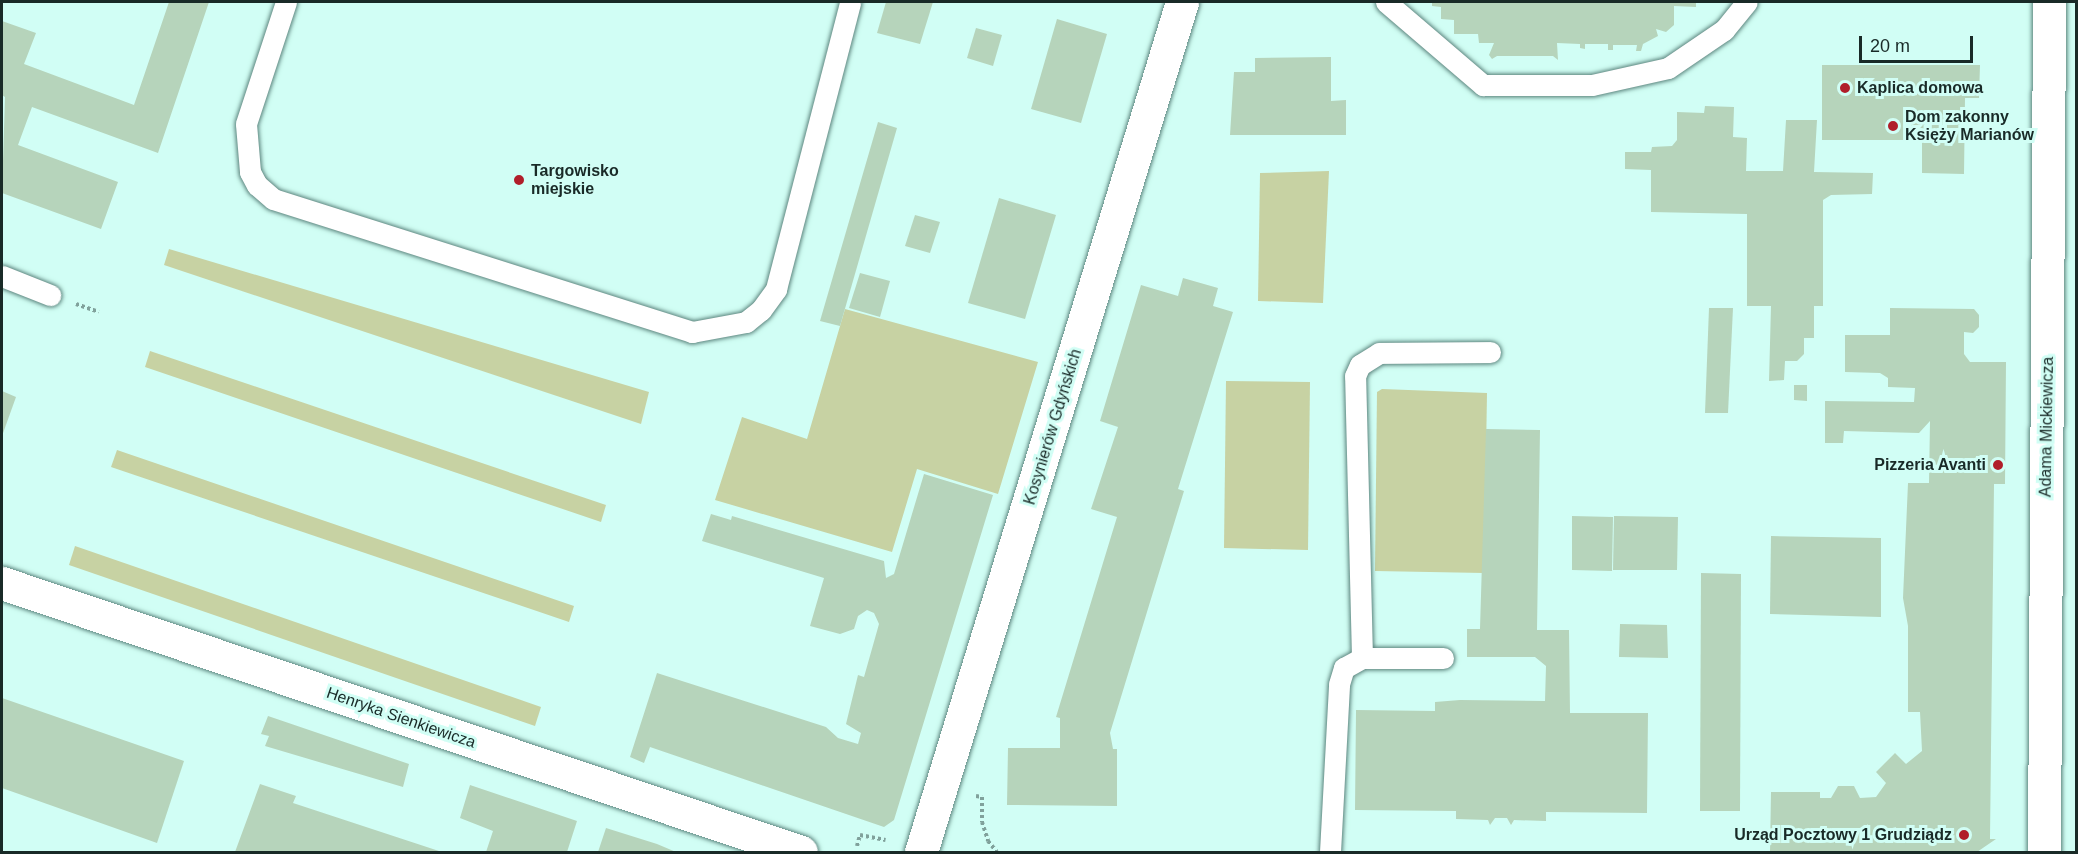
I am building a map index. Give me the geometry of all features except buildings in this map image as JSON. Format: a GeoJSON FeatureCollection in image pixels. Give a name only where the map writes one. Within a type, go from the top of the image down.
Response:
{"type":"FeatureCollection","features":[{"type":"Feature","properties":{"kind":"street","name":"Kosynierów Gdyńskich"},"geometry":{"type":"LineString","coordinates":[[921,852],[1182,2]]}},
{"type":"Feature","properties":{"kind":"street","name":"Adama Mickiewicza"},"geometry":{"type":"LineString","coordinates":[[2044,852],[2049,2]]}},
{"type":"Feature","properties":{"kind":"street","name":"Henryka Sienkiewicza"},"geometry":{"type":"LineString","coordinates":[[2,583],[801,852]]}},
{"type":"Feature","properties":{"kind":"lane"},"geometry":{"type":"LineString","coordinates":[[286,2],[246,124],[250,172],[257,185],[273,199],[692,332],[746,322],[761,310],[776,289],[850,2]]}},
{"type":"Feature","properties":{"kind":"lane"},"geometry":{"type":"LineString","coordinates":[[1386,2],[1483,85],[1592,85],[1668,68],[1724,30],[1747,2]]}},
{"type":"Feature","properties":{"kind":"lane"},"geometry":{"type":"LineString","coordinates":[[2,276],[50,295]]}},
{"type":"Feature","properties":{"kind":"lane"},"geometry":{"type":"LineString","coordinates":[[1362,658],[1355,376],[1360,365],[1379,353],[1490,352]]}},
{"type":"Feature","properties":{"kind":"lane"},"geometry":{"type":"LineString","coordinates":[[1330,852],[1339,684],[1344,668],[1362,658],[1443,658]]}},
{"type":"Feature","properties":{"kind":"path"},"geometry":{"type":"LineString","coordinates":[[982,797],[982,822],[988,841],[997,852]]}},
{"type":"Feature","properties":{"kind":"green space"},"geometry":{"type":"Polygon","coordinates":[[[1329,171],[1323,303],[1258,301],[1260,173],[1329,171]]]}},
{"type":"Feature","properties":{"kind":"green space"},"geometry":{"type":"Polygon","coordinates":[[[169,249],[649,392],[641,424],[164,265],[169,249]]]}},
{"type":"Feature","properties":{"kind":"green space"},"geometry":{"type":"Polygon","coordinates":[[[845,309],[1038,362],[998,494],[917,469],[892,552],[715,500],[742,417],[807,439],[845,309]]]}},
{"type":"Feature","properties":{"kind":"green space"},"geometry":{"type":"Polygon","coordinates":[[[150,351],[606,505],[601,522],[145,367],[150,351]]]}},
{"type":"Feature","properties":{"kind":"green space"},"geometry":{"type":"Polygon","coordinates":[[[1226,381],[1310,382],[1308,550],[1224,548],[1226,381]]]}},
{"type":"Feature","properties":{"kind":"green space"},"geometry":{"type":"Polygon","coordinates":[[[1382,389],[1487,393],[1484,573],[1375,571],[1377,392],[1382,389]]]}},
{"type":"Feature","properties":{"kind":"green space"},"geometry":{"type":"Polygon","coordinates":[[[117,450],[574,606],[569,622],[111,467],[117,450]]]}},
{"type":"Feature","properties":{"kind":"green space"},"geometry":{"type":"Polygon","coordinates":[[[75,546],[541,707],[535,726],[69,565],[75,546]]]}},
{"type":"Feature","properties":{"kind":"place","name":"Kaplica domowa"},"geometry":{"type":"Point","coordinates":[1845,88]}},
{"type":"Feature","properties":{"kind":"place","name":"Dom zakonny Księży Marianów"},"geometry":{"type":"Point","coordinates":[1893,126]}},
{"type":"Feature","properties":{"kind":"place","name":"Targowisko miejskie"},"geometry":{"type":"Point","coordinates":[519,180]}},
{"type":"Feature","properties":{"kind":"place","name":"Pizzeria Avanti"},"geometry":{"type":"Point","coordinates":[1998,465]}},
{"type":"Feature","properties":{"kind":"place","name":"Urząd Pocztowy 1 Grudziądz"},"geometry":{"type":"Point","coordinates":[1964,835]}}]}
